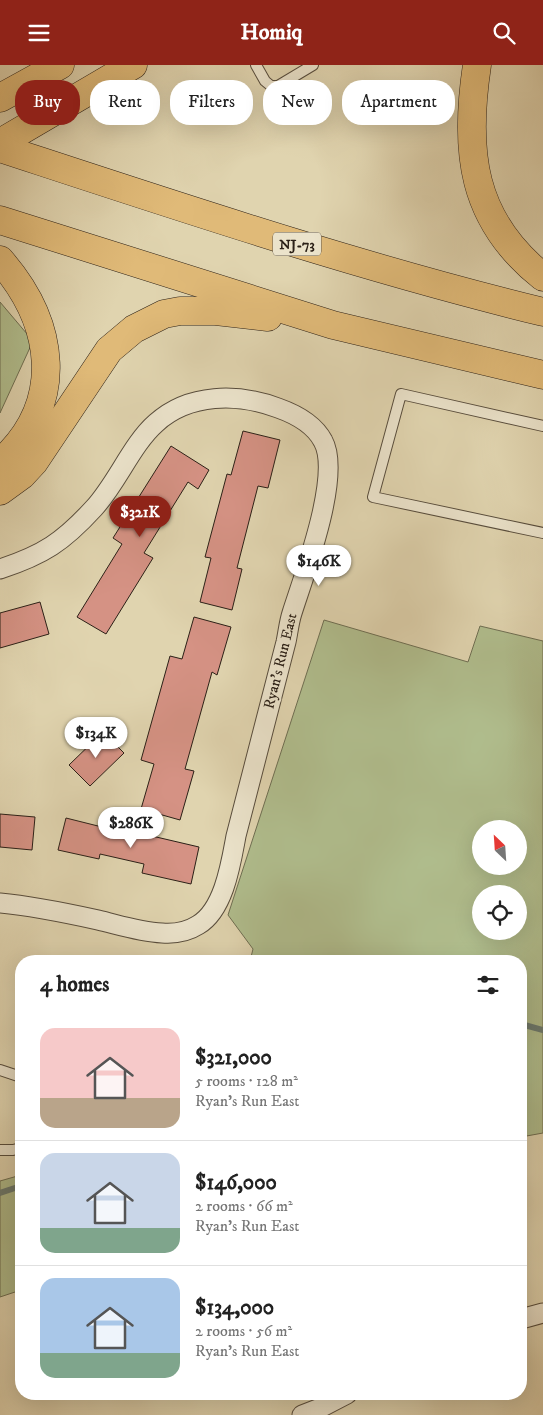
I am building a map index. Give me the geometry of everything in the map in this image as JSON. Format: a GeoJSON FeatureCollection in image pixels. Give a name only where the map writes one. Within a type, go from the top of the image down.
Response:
{"type":"FeatureCollection","features":[{"type":"Feature","properties":{"kind":"highway"},"geometry":{"type":"LineString","coordinates":[[0,98],[60,65]]}},
{"type":"Feature","properties":{"kind":"highway"},"geometry":{"type":"LineString","coordinates":[[0,143],[133,65]]}},
{"type":"Feature","properties":{"kind":"highway"},"geometry":{"type":"LineString","coordinates":[[477,65],[473,103],[472,143],[474,165],[480,191],[490,215],[508,243],[520,257],[543,277]]}},
{"type":"Feature","properties":{"kind":"highway","name":"NJ-73"},"geometry":{"type":"LineString","coordinates":[[0,148],[307,247],[449,288],[543,312]]}},
{"type":"Feature","properties":{"kind":"highway"},"geometry":{"type":"LineString","coordinates":[[0,220],[333,325],[543,375]]}},
{"type":"Feature","properties":{"kind":"highway"},"geometry":{"type":"LineString","coordinates":[[0,260],[31,303],[44,345],[46,373],[44,390],[32,423],[12,451],[0,463]]}},
{"type":"Feature","properties":{"kind":"highway"},"geometry":{"type":"LineString","coordinates":[[0,491],[22,475],[34,462],[109,350],[134,329],[147,321],[164,314],[198,310],[333,325]]}},
{"type":"Feature","properties":{"kind":"street","name":"Ryan's Run East"},"geometry":{"type":"LineString","coordinates":[[0,569],[27,560],[53,547],[75,528],[112,486],[140,443],[156,423],[174,410],[195,402],[217,398],[259,402],[297,416],[313,427],[323,441],[329,458],[329,477],[325,497],[307,567],[291,615],[286,642],[236,836],[231,865],[224,889],[214,910],[200,925],[183,933],[163,933],[41,908],[0,903]]}},
{"type":"Feature","properties":{"kind":"street"},"geometry":{"type":"LineString","coordinates":[[527,1317],[543,1313]]}},
{"type":"Feature","properties":{"kind":"street"},"geometry":{"type":"LineString","coordinates":[[302,1415],[335,1400]]}},
{"type":"Feature","properties":{"kind":"lane"},"geometry":{"type":"LineString","coordinates":[[256,65],[265,81],[271,86],[278,85],[313,65]]}},
{"type":"Feature","properties":{"kind":"lane"},"geometry":{"type":"LineString","coordinates":[[543,426],[401,394],[373,497],[543,533]]}},
{"type":"Feature","properties":{"kind":"lane"},"geometry":{"type":"LineString","coordinates":[[0,1070],[15,1075]]}},
{"type":"Feature","properties":{"kind":"lane"},"geometry":{"type":"LineString","coordinates":[[0,1150],[15,1150]]}},
{"type":"Feature","properties":{"kind":"green space"},"geometry":{"type":"Polygon","coordinates":[[[0,302],[33,341],[0,413],[0,302]]]}},
{"type":"Feature","properties":{"kind":"green space"},"geometry":{"type":"Polygon","coordinates":[[[324,620],[468,662],[480,626],[543,641],[543,1133],[527,1136],[527,955],[252,955],[253,949],[228,915],[324,620]]]}},
{"type":"Feature","properties":{"kind":"green space"},"geometry":{"type":"Polygon","coordinates":[[[15,1177],[15,1292],[0,1297],[0,1181],[15,1177]]]}},
{"type":"Feature","properties":{"kind":"building"},"geometry":{"type":"Polygon","coordinates":[[[243,431],[280,440],[268,488],[258,486],[237,568],[242,569],[232,610],[200,602],[211,558],[205,557],[227,474],[231,475],[243,431]]]}},
{"type":"Feature","properties":{"kind":"building"},"geometry":{"type":"Polygon","coordinates":[[[171,446],[209,470],[198,489],[188,482],[144,553],[153,558],[106,634],[77,617],[122,544],[113,538],[171,446]]]}},
{"type":"Feature","properties":{"kind":"building"},"geometry":{"type":"Polygon","coordinates":[[[40,602],[49,634],[0,648],[0,613],[40,602]]]}},
{"type":"Feature","properties":{"kind":"building"},"geometry":{"type":"Polygon","coordinates":[[[194,617],[231,627],[217,675],[212,672],[185,769],[194,771],[180,820],[141,809],[154,764],[141,760],[170,656],[182,659],[194,617]]]}},
{"type":"Feature","properties":{"kind":"building"},"geometry":{"type":"Polygon","coordinates":[[[103,732],[124,753],[90,786],[69,765],[103,732]]]}},
{"type":"Feature","properties":{"kind":"building"},"geometry":{"type":"Polygon","coordinates":[[[0,814],[35,817],[32,850],[0,847],[0,814]]]}},
{"type":"Feature","properties":{"kind":"building"},"geometry":{"type":"Polygon","coordinates":[[[66,818],[106,828],[110,822],[153,832],[152,836],[199,847],[191,884],[142,873],[144,864],[100,854],[99,859],[58,850],[66,818]]]}},
{"type":"Feature","properties":{"kind":"waterway"},"geometry":{"type":"LineString","coordinates":[[527,1026],[543,1030]]}},
{"type":"Feature","properties":{"kind":"waterway"},"geometry":{"type":"LineString","coordinates":[[0,1193],[15,1188]]}}]}
